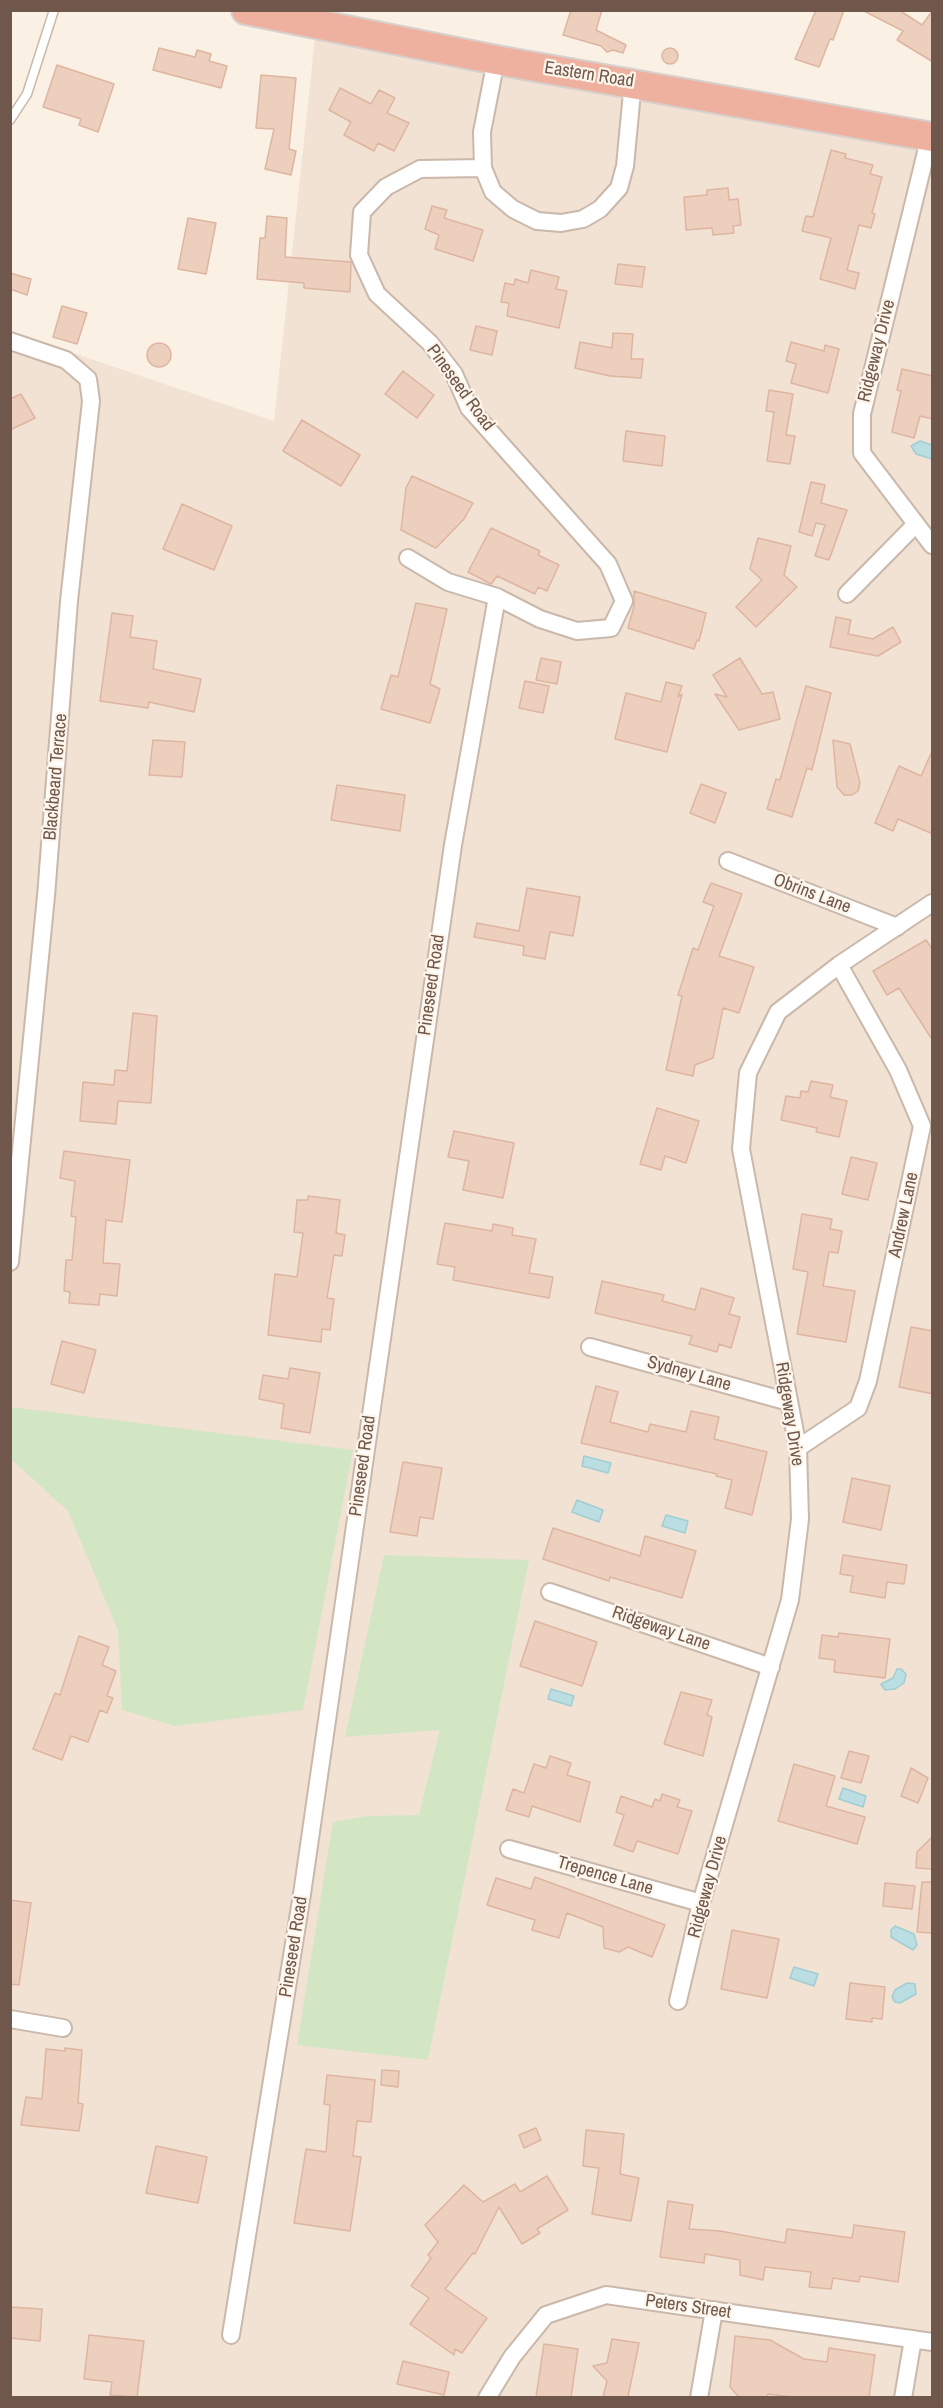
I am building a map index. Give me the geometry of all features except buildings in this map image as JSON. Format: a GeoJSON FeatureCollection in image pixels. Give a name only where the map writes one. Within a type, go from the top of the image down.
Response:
{"type":"FeatureCollection","features":[{"type":"Feature","properties":{"kind":"highway","name":"Eastern Road"},"geometry":{"type":"LineString","coordinates":[[246,10],[496,60],[633,82],[932,137]]}},
{"type":"Feature","properties":{"kind":"street"},"geometry":{"type":"LineString","coordinates":[[496,60],[482,132],[483,168],[493,192],[513,209],[537,221],[561,223],[583,219],[600,209],[619,188],[625,166],[633,82]]}},
{"type":"Feature","properties":{"kind":"street","name":"Ridgeway Drive"},"geometry":{"type":"LineString","coordinates":[[932,137],[862,414],[862,453],[933,545]]}},
{"type":"Feature","properties":{"kind":"street","name":"Pineseed Road"},"geometry":{"type":"LineString","coordinates":[[408,558],[448,582],[497,597],[540,619],[577,631],[611,628],[624,601],[608,564],[470,408],[454,374],[430,343],[377,294],[359,255],[362,212],[386,187],[420,169],[483,168]]}},
{"type":"Feature","properties":{"kind":"street","name":"Blackbeard Terrace"},"geometry":{"type":"LineString","coordinates":[[10,341],[66,360],[88,379],[92,401],[69,601],[47,884],[10,1262]]}},
{"type":"Feature","properties":{"kind":"street"},"geometry":{"type":"LineString","coordinates":[[847,594],[916,524]]}},
{"type":"Feature","properties":{"kind":"street","name":"Pineseed Road"},"geometry":{"type":"LineString","coordinates":[[231,2336],[302,1894],[453,845],[497,597]]}},
{"type":"Feature","properties":{"kind":"street","name":"Obrins Lane"},"geometry":{"type":"LineString","coordinates":[[728,861],[897,927]]}},
{"type":"Feature","properties":{"kind":"street","name":"Ridgeway Drive"},"geometry":{"type":"LineString","coordinates":[[678,2001],[701,1904],[790,1600],[799,1530],[798,1448],[741,1149],[748,1073],[778,1012],[840,965],[933,903]]}},
{"type":"Feature","properties":{"kind":"street","name":"Andrew Lane"},"geometry":{"type":"LineString","coordinates":[[798,1448],[858,1408],[868,1381],[922,1126],[898,1070],[840,965]]}},
{"type":"Feature","properties":{"kind":"street","name":"Sydney Lane"},"geometry":{"type":"LineString","coordinates":[[590,1347],[789,1402]]}},
{"type":"Feature","properties":{"kind":"street","name":"Ridgeway Lane"},"geometry":{"type":"LineString","coordinates":[[550,1592],[771,1667]]}},
{"type":"Feature","properties":{"kind":"street","name":"Trepence Lane"},"geometry":{"type":"LineString","coordinates":[[508,1849],[701,1904]]}},
{"type":"Feature","properties":{"kind":"street"},"geometry":{"type":"LineString","coordinates":[[10,2019],[63,2028]]}},
{"type":"Feature","properties":{"kind":"street","name":"Peters Street"},"geometry":{"type":"LineString","coordinates":[[487,2397],[512,2357],[546,2315],[606,2295],[933,2342]]}},
{"type":"Feature","properties":{"kind":"street"},"geometry":{"type":"LineString","coordinates":[[699,2397],[714,2310]]}},
{"type":"Feature","properties":{"kind":"street"},"geometry":{"type":"LineString","coordinates":[[903,2397],[913,2339]]}},
{"type":"Feature","properties":{"kind":"lane"},"geometry":{"type":"LineString","coordinates":[[10,120],[27,94],[54,10]]}},
{"type":"Feature","properties":{"kind":"shaded area"},"geometry":{"type":"Polygon","coordinates":[[[315,38],[815,125],[932,149],[932,2397],[11,2398],[11,332],[274,421],[315,38]]]}},
{"type":"Feature","properties":{"kind":"green space"},"geometry":{"type":"Polygon","coordinates":[[[11,1407],[353,1450],[303,1710],[175,1726],[122,1710],[118,1630],[68,1511],[11,1459],[11,1407]]]}},
{"type":"Feature","properties":{"kind":"green space"},"geometry":{"type":"Polygon","coordinates":[[[384,1555],[529,1560],[428,2060],[297,2045],[333,1822],[368,1816],[419,1815],[440,1730],[345,1737],[384,1555]]]}},
{"type":"Feature","properties":{"kind":"water"},"geometry":{"type":"Polygon","coordinates":[[[920,441],[932,445],[932,459],[916,454],[911,446],[920,441]]]}},
{"type":"Feature","properties":{"kind":"water"},"geometry":{"type":"Polygon","coordinates":[[[584,1456],[611,1463],[608,1473],[582,1466],[584,1456]]]}},
{"type":"Feature","properties":{"kind":"water"},"geometry":{"type":"Polygon","coordinates":[[[577,1500],[603,1510],[599,1522],[572,1512],[577,1500]]]}},
{"type":"Feature","properties":{"kind":"water"},"geometry":{"type":"Polygon","coordinates":[[[666,1515],[688,1521],[685,1533],[662,1526],[666,1515]]]}},
{"type":"Feature","properties":{"kind":"water"},"geometry":{"type":"Polygon","coordinates":[[[897,1669],[901,1669],[906,1674],[904,1683],[895,1689],[885,1690],[881,1684],[893,1678],[897,1669]]]}},
{"type":"Feature","properties":{"kind":"water"},"geometry":{"type":"Polygon","coordinates":[[[551,1689],[574,1696],[571,1706],[548,1699],[551,1689]]]}},
{"type":"Feature","properties":{"kind":"water"},"geometry":{"type":"Polygon","coordinates":[[[843,1788],[866,1796],[863,1807],[839,1799],[843,1788]]]}},
{"type":"Feature","properties":{"kind":"water"},"geometry":{"type":"Polygon","coordinates":[[[895,1926],[914,1934],[917,1945],[913,1950],[891,1937],[891,1930],[895,1926]]]}},
{"type":"Feature","properties":{"kind":"water"},"geometry":{"type":"Polygon","coordinates":[[[794,1967],[818,1974],[814,1986],[790,1978],[794,1967]]]}},
{"type":"Feature","properties":{"kind":"water"},"geometry":{"type":"Polygon","coordinates":[[[907,1983],[915,1984],[916,1994],[900,2003],[895,2002],[892,1997],[895,1990],[907,1983]]]}}]}
